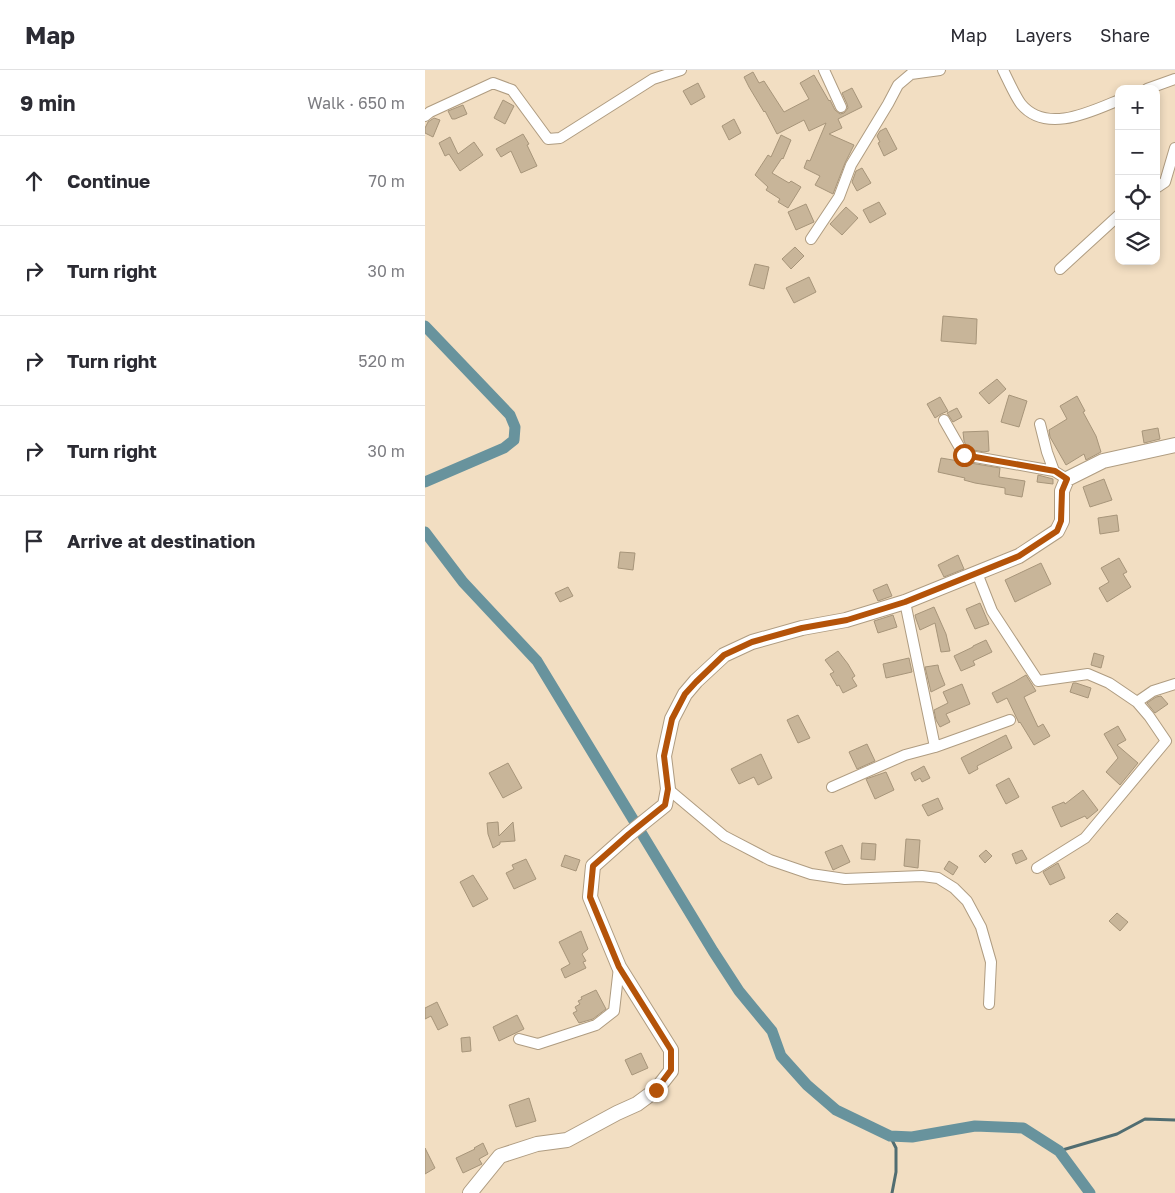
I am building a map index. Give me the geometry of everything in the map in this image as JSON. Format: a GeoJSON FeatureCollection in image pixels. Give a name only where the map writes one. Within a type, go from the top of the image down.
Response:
{"type":"FeatureCollection","features":[{"type":"Feature","properties":{"kind":"street"},"geometry":{"type":"LineString","coordinates":[[425,116],[493,83],[512,90],[548,139],[560,138],[653,78],[681,70]]}},
{"type":"Feature","properties":{"kind":"street"},"geometry":{"type":"LineString","coordinates":[[823,70],[841,107]]}},
{"type":"Feature","properties":{"kind":"street"},"geometry":{"type":"LineString","coordinates":[[811,239],[839,197],[851,165],[898,85],[911,74],[940,70]]}},
{"type":"Feature","properties":{"kind":"street"},"geometry":{"type":"LineString","coordinates":[[1003,70],[1021,104],[1032,114],[1049,120],[1080,116],[1115,102]]}},
{"type":"Feature","properties":{"kind":"street"},"geometry":{"type":"LineString","coordinates":[[1158,85],[1175,79]]}},
{"type":"Feature","properties":{"kind":"street"},"geometry":{"type":"LineString","coordinates":[[1160,185],[1165,182],[1175,148]]}},
{"type":"Feature","properties":{"kind":"street"},"geometry":{"type":"LineString","coordinates":[[1060,269],[1115,218]]}},
{"type":"Feature","properties":{"kind":"street"},"geometry":{"type":"LineString","coordinates":[[943,420],[964,455],[1061,475],[1103,461],[1175,446]]}},
{"type":"Feature","properties":{"kind":"street"},"geometry":{"type":"LineString","coordinates":[[469,1193],[500,1156],[537,1144],[567,1140],[637,1104],[656,1090],[671,1070],[671,1050],[619,967],[590,897],[593,866],[665,805],[668,789],[664,756],[672,719],[685,694],[724,655],[752,642],[802,628],[847,620],[905,602],[1019,556],[1057,531],[1061,521],[1061,475],[1047,452],[1040,424]]}},
{"type":"Feature","properties":{"kind":"street"},"geometry":{"type":"LineString","coordinates":[[977,573],[992,612],[1038,681],[1088,674],[1109,683],[1137,702],[1166,741],[1085,838],[1037,868]]}},
{"type":"Feature","properties":{"kind":"street"},"geometry":{"type":"LineString","coordinates":[[905,602],[935,747]]}},
{"type":"Feature","properties":{"kind":"street"},"geometry":{"type":"LineString","coordinates":[[1137,702],[1153,691],[1175,684]]}},
{"type":"Feature","properties":{"kind":"street"},"geometry":{"type":"LineString","coordinates":[[832,787],[905,755],[935,747],[1011,720]]}},
{"type":"Feature","properties":{"kind":"street"},"geometry":{"type":"LineString","coordinates":[[668,789],[724,836],[770,860],[811,874],[845,879],[922,876],[938,878],[954,888],[967,901],[981,927],[991,962],[989,1004]]}},
{"type":"Feature","properties":{"kind":"street"},"geometry":{"type":"LineString","coordinates":[[519,1039],[538,1044],[596,1025],[613,1012],[619,967]]}},
{"type":"Feature","properties":{"kind":"building"},"geometry":{"type":"Polygon","coordinates":[[[753,72],[759,83],[764,81],[784,112],[809,99],[800,83],[814,75],[835,110],[840,114],[844,113],[848,108],[842,93],[852,88],[862,107],[838,119],[842,128],[829,134],[854,145],[833,194],[815,185],[820,176],[804,168],[807,160],[810,161],[826,123],[809,131],[804,120],[777,134],[744,77],[753,72]]]}},
{"type":"Feature","properties":{"kind":"building"},"geometry":{"type":"Polygon","coordinates":[[[698,83],[705,97],[691,105],[683,91],[698,83]]]}},
{"type":"Feature","properties":{"kind":"building"},"geometry":{"type":"Polygon","coordinates":[[[503,100],[514,106],[505,124],[494,118],[503,100]]]}},
{"type":"Feature","properties":{"kind":"building"},"geometry":{"type":"Polygon","coordinates":[[[463,105],[467,114],[452,119],[448,111],[463,105]]]}},
{"type":"Feature","properties":{"kind":"building"},"geometry":{"type":"Polygon","coordinates":[[[434,118],[440,120],[433,137],[425,133],[425,128],[428,122],[434,118]]]}},
{"type":"Feature","properties":{"kind":"building"},"geometry":{"type":"Polygon","coordinates":[[[734,119],[741,133],[729,140],[722,126],[734,119]]]}},
{"type":"Feature","properties":{"kind":"building"},"geometry":{"type":"Polygon","coordinates":[[[886,128],[897,149],[884,156],[877,136],[880,131],[886,128]]]}},
{"type":"Feature","properties":{"kind":"building"},"geometry":{"type":"Polygon","coordinates":[[[523,134],[537,166],[521,173],[511,151],[501,157],[496,149],[523,134]]]}},
{"type":"Feature","properties":{"kind":"building"},"geometry":{"type":"Polygon","coordinates":[[[781,135],[791,140],[783,159],[772,173],[789,183],[791,181],[801,187],[788,208],[778,202],[780,199],[766,190],[768,187],[755,175],[768,155],[771,157],[781,135]]]}},
{"type":"Feature","properties":{"kind":"building"},"geometry":{"type":"Polygon","coordinates":[[[450,137],[458,154],[474,142],[483,155],[460,171],[449,154],[445,156],[439,143],[450,137]]]}},
{"type":"Feature","properties":{"kind":"building"},"geometry":{"type":"Polygon","coordinates":[[[862,168],[871,183],[857,191],[852,182],[856,171],[862,168]]]}},
{"type":"Feature","properties":{"kind":"building"},"geometry":{"type":"Polygon","coordinates":[[[879,202],[886,214],[870,223],[863,210],[879,202]]]}},
{"type":"Feature","properties":{"kind":"building"},"geometry":{"type":"Polygon","coordinates":[[[806,204],[814,222],[796,230],[788,212],[806,204]]]}},
{"type":"Feature","properties":{"kind":"building"},"geometry":{"type":"Polygon","coordinates":[[[846,207],[858,218],[842,235],[830,224],[846,207]]]}},
{"type":"Feature","properties":{"kind":"building"},"geometry":{"type":"Polygon","coordinates":[[[795,247],[804,256],[791,269],[782,259],[795,247]]]}},
{"type":"Feature","properties":{"kind":"building"},"geometry":{"type":"Polygon","coordinates":[[[755,264],[769,267],[764,289],[749,285],[755,264]]]}},
{"type":"Feature","properties":{"kind":"building"},"geometry":{"type":"Polygon","coordinates":[[[809,277],[816,292],[794,303],[786,288],[809,277]]]}},
{"type":"Feature","properties":{"kind":"building"},"geometry":{"type":"Polygon","coordinates":[[[943,316],[977,319],[976,344],[941,341],[943,316]]]}},
{"type":"Feature","properties":{"kind":"building"},"geometry":{"type":"Polygon","coordinates":[[[997,379],[1006,389],[989,404],[979,393],[997,379]]]}},
{"type":"Feature","properties":{"kind":"building"},"geometry":{"type":"Polygon","coordinates":[[[1009,395],[1027,401],[1019,427],[1001,422],[1009,395]]]}},
{"type":"Feature","properties":{"kind":"building"},"geometry":{"type":"Polygon","coordinates":[[[1077,396],[1096,436],[1101,452],[1086,460],[1084,454],[1066,465],[1050,437],[1049,430],[1067,419],[1060,406],[1077,396]]]}},
{"type":"Feature","properties":{"kind":"building"},"geometry":{"type":"Polygon","coordinates":[[[940,397],[948,411],[935,418],[927,404],[940,397]]]}},
{"type":"Feature","properties":{"kind":"building"},"geometry":{"type":"Polygon","coordinates":[[[957,408],[962,417],[953,422],[947,413],[957,408]]]}},
{"type":"Feature","properties":{"kind":"building"},"geometry":{"type":"Polygon","coordinates":[[[1158,428],[1160,439],[1144,443],[1142,431],[1158,428]]]}},
{"type":"Feature","properties":{"kind":"building"},"geometry":{"type":"Polygon","coordinates":[[[988,431],[989,451],[968,449],[964,441],[963,432],[988,431]]]}},
{"type":"Feature","properties":{"kind":"building"},"geometry":{"type":"Polygon","coordinates":[[[941,458],[1000,468],[999,477],[1025,481],[1022,497],[1005,494],[1005,488],[975,483],[964,480],[965,478],[938,472],[941,458]]]}},
{"type":"Feature","properties":{"kind":"building"},"geometry":{"type":"Polygon","coordinates":[[[1038,475],[1053,479],[1053,484],[1037,482],[1038,475]]]}},
{"type":"Feature","properties":{"kind":"building"},"geometry":{"type":"Polygon","coordinates":[[[1104,479],[1112,500],[1090,507],[1083,487],[1104,479]]]}},
{"type":"Feature","properties":{"kind":"building"},"geometry":{"type":"Polygon","coordinates":[[[1117,515],[1119,531],[1100,534],[1098,518],[1117,515]]]}},
{"type":"Feature","properties":{"kind":"building"},"geometry":{"type":"Polygon","coordinates":[[[620,552],[635,553],[633,570],[618,568],[620,552]]]}},
{"type":"Feature","properties":{"kind":"building"},"geometry":{"type":"Polygon","coordinates":[[[958,555],[964,569],[944,577],[938,565],[958,555]]]}},
{"type":"Feature","properties":{"kind":"building"},"geometry":{"type":"Polygon","coordinates":[[[1119,558],[1127,572],[1123,574],[1131,587],[1107,602],[1099,588],[1109,582],[1101,568],[1119,558]]]}},
{"type":"Feature","properties":{"kind":"building"},"geometry":{"type":"Polygon","coordinates":[[[1041,563],[1051,584],[1015,602],[1005,580],[1041,563]]]}},
{"type":"Feature","properties":{"kind":"building"},"geometry":{"type":"Polygon","coordinates":[[[887,584],[892,596],[878,601],[873,590],[887,584]]]}},
{"type":"Feature","properties":{"kind":"building"},"geometry":{"type":"Polygon","coordinates":[[[568,587],[573,596],[560,602],[555,593],[568,587]]]}},
{"type":"Feature","properties":{"kind":"building"},"geometry":{"type":"Polygon","coordinates":[[[980,603],[989,624],[975,629],[966,609],[980,603]]]}},
{"type":"Feature","properties":{"kind":"building"},"geometry":{"type":"Polygon","coordinates":[[[934,607],[946,634],[950,651],[941,652],[935,623],[920,630],[915,615],[934,607]]]}},
{"type":"Feature","properties":{"kind":"building"},"geometry":{"type":"Polygon","coordinates":[[[893,615],[897,627],[878,633],[874,621],[893,615]]]}},
{"type":"Feature","properties":{"kind":"building"},"geometry":{"type":"Polygon","coordinates":[[[986,640],[992,652],[973,661],[975,665],[961,671],[954,656],[986,640]]]}},
{"type":"Feature","properties":{"kind":"building"},"geometry":{"type":"Polygon","coordinates":[[[838,651],[855,676],[852,678],[857,686],[843,693],[830,674],[834,672],[825,660],[838,651]]]}},
{"type":"Feature","properties":{"kind":"building"},"geometry":{"type":"Polygon","coordinates":[[[1094,653],[1104,656],[1101,668],[1091,665],[1094,653]]]}},
{"type":"Feature","properties":{"kind":"building"},"geometry":{"type":"Polygon","coordinates":[[[909,658],[912,672],[886,678],[883,664],[909,658]]]}},
{"type":"Feature","properties":{"kind":"building"},"geometry":{"type":"Polygon","coordinates":[[[938,665],[945,685],[931,692],[925,667],[938,665]]]}},
{"type":"Feature","properties":{"kind":"building"},"geometry":{"type":"Polygon","coordinates":[[[1026,675],[1036,691],[1024,697],[1038,727],[1043,724],[1050,736],[1034,745],[1019,723],[1007,698],[997,703],[992,693],[1026,675]]]}},
{"type":"Feature","properties":{"kind":"building"},"geometry":{"type":"Polygon","coordinates":[[[1073,683],[1091,688],[1088,698],[1070,692],[1073,683]]]}},
{"type":"Feature","properties":{"kind":"building"},"geometry":{"type":"Polygon","coordinates":[[[962,684],[970,704],[946,714],[950,722],[940,727],[934,710],[948,703],[943,692],[962,684]]]}},
{"type":"Feature","properties":{"kind":"building"},"geometry":{"type":"Polygon","coordinates":[[[1161,696],[1168,704],[1155,713],[1147,703],[1161,696]]]}},
{"type":"Feature","properties":{"kind":"building"},"geometry":{"type":"Polygon","coordinates":[[[798,715],[810,738],[798,743],[787,720],[798,715]]]}},
{"type":"Feature","properties":{"kind":"building"},"geometry":{"type":"Polygon","coordinates":[[[1118,726],[1126,740],[1117,745],[1138,763],[1120,785],[1106,772],[1118,758],[1104,734],[1118,726]]]}},
{"type":"Feature","properties":{"kind":"building"},"geometry":{"type":"Polygon","coordinates":[[[1006,735],[1012,748],[977,766],[978,769],[969,774],[961,758],[1006,735]]]}},
{"type":"Feature","properties":{"kind":"building"},"geometry":{"type":"Polygon","coordinates":[[[867,744],[875,761],[857,769],[849,752],[867,744]]]}},
{"type":"Feature","properties":{"kind":"building"},"geometry":{"type":"Polygon","coordinates":[[[761,754],[772,778],[758,785],[754,777],[739,784],[731,769],[761,754]]]}},
{"type":"Feature","properties":{"kind":"building"},"geometry":{"type":"Polygon","coordinates":[[[508,763],[522,788],[503,798],[489,773],[508,763]]]}},
{"type":"Feature","properties":{"kind":"building"},"geometry":{"type":"Polygon","coordinates":[[[924,766],[930,778],[922,782],[920,778],[915,781],[911,773],[924,766]]]}},
{"type":"Feature","properties":{"kind":"building"},"geometry":{"type":"Polygon","coordinates":[[[886,772],[894,790],[875,799],[866,779],[886,772]]]}},
{"type":"Feature","properties":{"kind":"building"},"geometry":{"type":"Polygon","coordinates":[[[1009,778],[1019,797],[1006,804],[996,785],[1009,778]]]}},
{"type":"Feature","properties":{"kind":"building"},"geometry":{"type":"Polygon","coordinates":[[[1083,790],[1098,810],[1087,819],[1085,816],[1061,827],[1052,807],[1064,802],[1065,804],[1083,790]]]}},
{"type":"Feature","properties":{"kind":"building"},"geometry":{"type":"Polygon","coordinates":[[[938,798],[943,809],[928,816],[922,805],[938,798]]]}},
{"type":"Feature","properties":{"kind":"building"},"geometry":{"type":"Polygon","coordinates":[[[498,822],[499,836],[513,822],[515,841],[500,842],[500,844],[493,848],[488,834],[487,823],[498,822]]]}},
{"type":"Feature","properties":{"kind":"building"},"geometry":{"type":"Polygon","coordinates":[[[906,839],[920,840],[918,868],[904,866],[906,839]]]}},
{"type":"Feature","properties":{"kind":"building"},"geometry":{"type":"Polygon","coordinates":[[[862,843],[876,844],[875,860],[861,859],[862,843]]]}},
{"type":"Feature","properties":{"kind":"building"},"geometry":{"type":"Polygon","coordinates":[[[842,845],[850,862],[833,870],[825,852],[842,845]]]}},
{"type":"Feature","properties":{"kind":"building"},"geometry":{"type":"Polygon","coordinates":[[[986,850],[992,856],[985,863],[979,856],[986,850]]]}},
{"type":"Feature","properties":{"kind":"building"},"geometry":{"type":"Polygon","coordinates":[[[1022,850],[1027,859],[1016,864],[1012,854],[1022,850]]]}},
{"type":"Feature","properties":{"kind":"building"},"geometry":{"type":"Polygon","coordinates":[[[565,855],[580,860],[576,871],[561,866],[565,855]]]}},
{"type":"Feature","properties":{"kind":"building"},"geometry":{"type":"Polygon","coordinates":[[[526,859],[536,879],[514,889],[506,873],[514,869],[512,865],[526,859]]]}},
{"type":"Feature","properties":{"kind":"building"},"geometry":{"type":"Polygon","coordinates":[[[949,861],[958,867],[953,875],[944,869],[949,861]]]}},
{"type":"Feature","properties":{"kind":"building"},"geometry":{"type":"Polygon","coordinates":[[[1058,863],[1065,878],[1050,885],[1043,872],[1058,863]]]}},
{"type":"Feature","properties":{"kind":"building"},"geometry":{"type":"Polygon","coordinates":[[[473,875],[488,899],[473,907],[460,882],[473,875]]]}},
{"type":"Feature","properties":{"kind":"building"},"geometry":{"type":"Polygon","coordinates":[[[1117,913],[1128,922],[1120,931],[1109,921],[1117,913]]]}},
{"type":"Feature","properties":{"kind":"building"},"geometry":{"type":"Polygon","coordinates":[[[581,931],[588,949],[582,954],[586,961],[583,962],[586,968],[565,978],[561,969],[570,964],[559,942],[581,931]]]}},
{"type":"Feature","properties":{"kind":"building"},"geometry":{"type":"Polygon","coordinates":[[[596,990],[606,1009],[593,1019],[579,1023],[573,1013],[577,1011],[575,1007],[580,1004],[578,1001],[582,999],[581,997],[596,990]]]}},
{"type":"Feature","properties":{"kind":"building"},"geometry":{"type":"Polygon","coordinates":[[[437,1002],[448,1025],[438,1030],[431,1016],[425,1019],[425,1008],[437,1002]]]}},
{"type":"Feature","properties":{"kind":"building"},"geometry":{"type":"Polygon","coordinates":[[[517,1015],[524,1029],[499,1041],[493,1027],[517,1015]]]}},
{"type":"Feature","properties":{"kind":"building"},"geometry":{"type":"Polygon","coordinates":[[[470,1037],[471,1051],[462,1052],[461,1038],[470,1037]]]}},
{"type":"Feature","properties":{"kind":"building"},"geometry":{"type":"Polygon","coordinates":[[[641,1053],[648,1068],[632,1075],[625,1060],[641,1053]]]}},
{"type":"Feature","properties":{"kind":"building"},"geometry":{"type":"Polygon","coordinates":[[[529,1098],[536,1121],[516,1127],[509,1105],[529,1098]]]}},
{"type":"Feature","properties":{"kind":"building"},"geometry":{"type":"Polygon","coordinates":[[[483,1143],[488,1154],[479,1159],[482,1164],[463,1173],[456,1158],[483,1143]]]}},
{"type":"Feature","properties":{"kind":"building"},"geometry":{"type":"Polygon","coordinates":[[[425,1148],[435,1168],[425,1174],[425,1148]]]}},
{"type":"Feature","properties":{"kind":"waterway"},"geometry":{"type":"LineString","coordinates":[[425,326],[510,415],[515,427],[514,440],[504,448],[425,482]]}},
{"type":"Feature","properties":{"kind":"waterway"},"geometry":{"type":"LineString","coordinates":[[425,532],[463,582],[537,661],[713,951],[739,991],[772,1031],[781,1056],[807,1085],[836,1110],[890,1136],[912,1137],[975,1126],[1023,1128],[1059,1151],[1090,1193]]}},
{"type":"Feature","properties":{"kind":"waterway"},"geometry":{"type":"LineString","coordinates":[[1059,1151],[1117,1134],[1145,1119],[1175,1120]]}},
{"type":"Feature","properties":{"kind":"waterway"},"geometry":{"type":"LineString","coordinates":[[890,1136],[896,1148],[896,1172],[892,1193]]}},
{"type":"Feature","properties":{"kind":"route"},"geometry":{"type":"LineString","coordinates":[[656,1090],[671,1070],[671,1050],[619,967],[590,897],[593,866],[665,805],[668,789],[664,756],[672,719],[685,694],[724,655],[752,642],[802,628],[847,620],[905,602],[1019,556],[1057,531],[1061,521],[1062,491],[1067,479],[1055,471],[964,455]]}}]}
